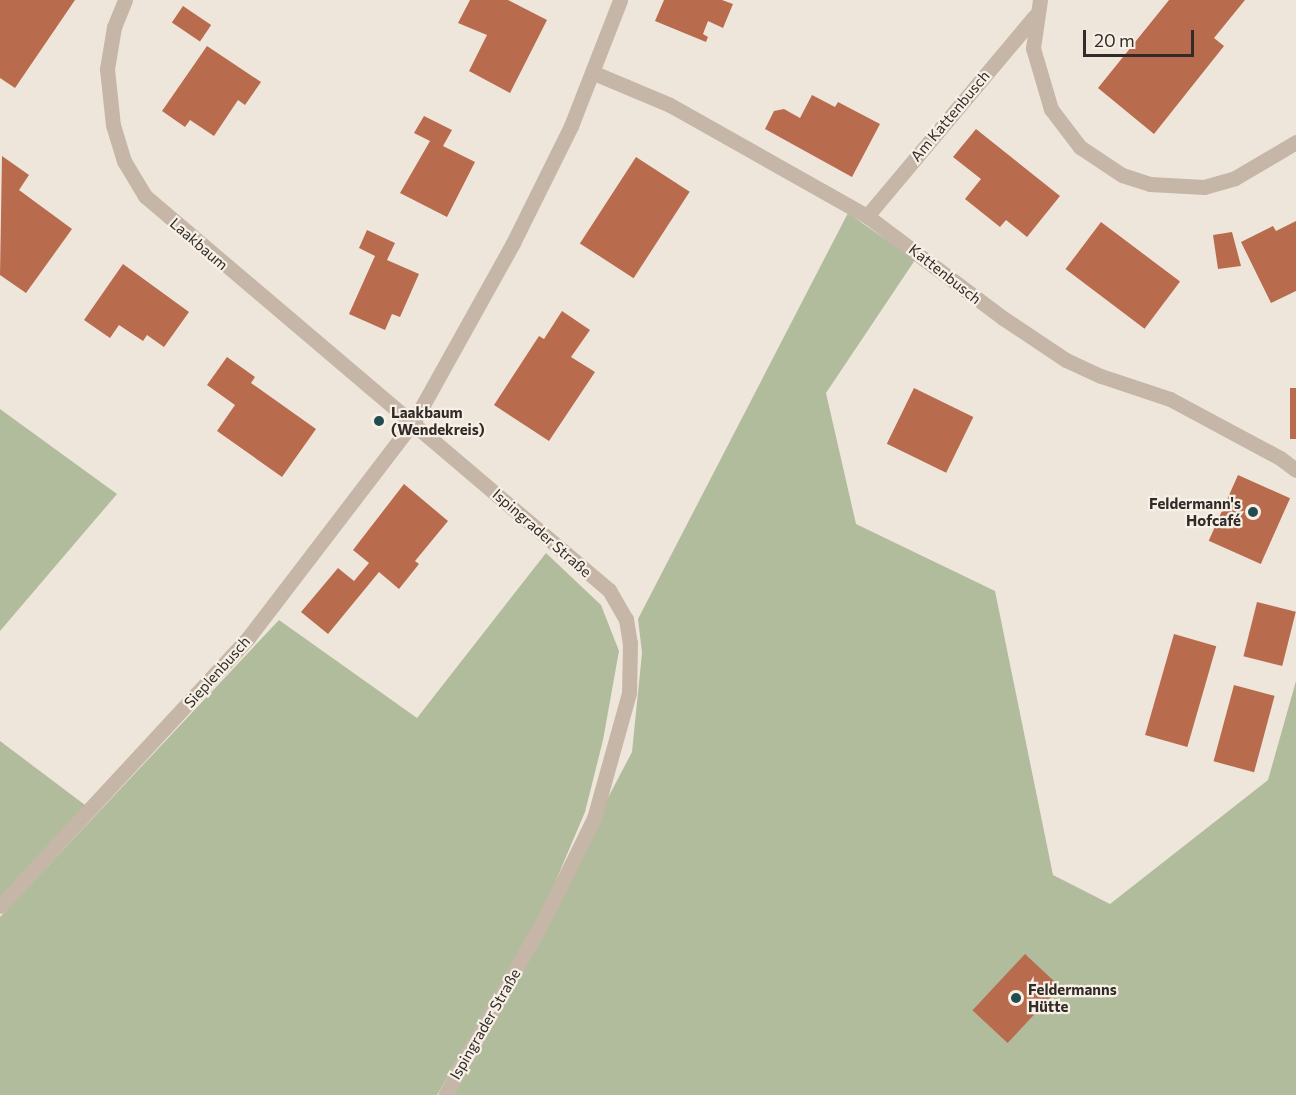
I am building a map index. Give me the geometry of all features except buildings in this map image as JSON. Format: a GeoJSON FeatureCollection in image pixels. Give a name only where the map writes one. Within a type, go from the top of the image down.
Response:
{"type":"FeatureCollection","features":[{"type":"Feature","properties":{"kind":"street","name":"Laakbaum"},"geometry":{"type":"LineString","coordinates":[[125,0],[114,27],[107,69],[113,125],[124,161],[145,196],[206,252],[414,421]]}},
{"type":"Feature","properties":{"kind":"street"},"geometry":{"type":"LineString","coordinates":[[414,421],[513,243],[594,73],[620,0]]}},
{"type":"Feature","properties":{"kind":"street","name":"Am Kattenbusch"},"geometry":{"type":"LineString","coordinates":[[1040,0],[1035,16],[1033,48],[1051,109],[1080,147],[1122,175],[1150,184],[1204,187],[1235,178],[1296,142]]}},
{"type":"Feature","properties":{"kind":"street","name":"Am Kattenbusch"},"geometry":{"type":"LineString","coordinates":[[867,216],[1035,16]]}},
{"type":"Feature","properties":{"kind":"street","name":"Kattenbusch"},"geometry":{"type":"LineString","coordinates":[[594,73],[669,105],[867,216],[1003,318],[1066,360],[1101,376],[1170,399],[1280,458],[1296,470]]}},
{"type":"Feature","properties":{"kind":"street","name":"Sieplenbusch"},"geometry":{"type":"LineString","coordinates":[[0,906],[248,638],[414,421]]}},
{"type":"Feature","properties":{"kind":"street","name":"Ispingrader Straße"},"geometry":{"type":"LineString","coordinates":[[414,421],[609,590],[626,619],[630,643],[629,693],[594,818],[550,908],[444,1095]]}},
{"type":"Feature","properties":{"kind":"green space"},"geometry":{"type":"Polygon","coordinates":[[[848,213],[915,260],[826,393],[856,524],[995,591],[1053,875],[1110,904],[1268,780],[1296,681],[1296,1095],[452,1095],[632,752],[642,653],[638,619],[848,213]]]}},
{"type":"Feature","properties":{"kind":"green space"},"geometry":{"type":"Polygon","coordinates":[[[0,409],[117,494],[0,631],[0,409]]]}},
{"type":"Feature","properties":{"kind":"green space"},"geometry":{"type":"Polygon","coordinates":[[[546,553],[601,605],[619,651],[603,740],[585,812],[546,904],[437,1095],[0,1095],[0,917],[279,620],[417,718],[546,553]]]}},
{"type":"Feature","properties":{"kind":"green space"},"geometry":{"type":"Polygon","coordinates":[[[0,741],[89,808],[0,899],[0,741]]]}},
{"type":"Feature","properties":{"kind":"place","name":"Laakbaum (Wendekreis)"},"geometry":{"type":"Point","coordinates":[379,421]}},
{"type":"Feature","properties":{"kind":"place","name":"Feldermann's Hofcafé"},"geometry":{"type":"Point","coordinates":[1253,512]}},
{"type":"Feature","properties":{"kind":"place","name":"Feldermanns Hütte"},"geometry":{"type":"Point","coordinates":[1016,998]}}]}
